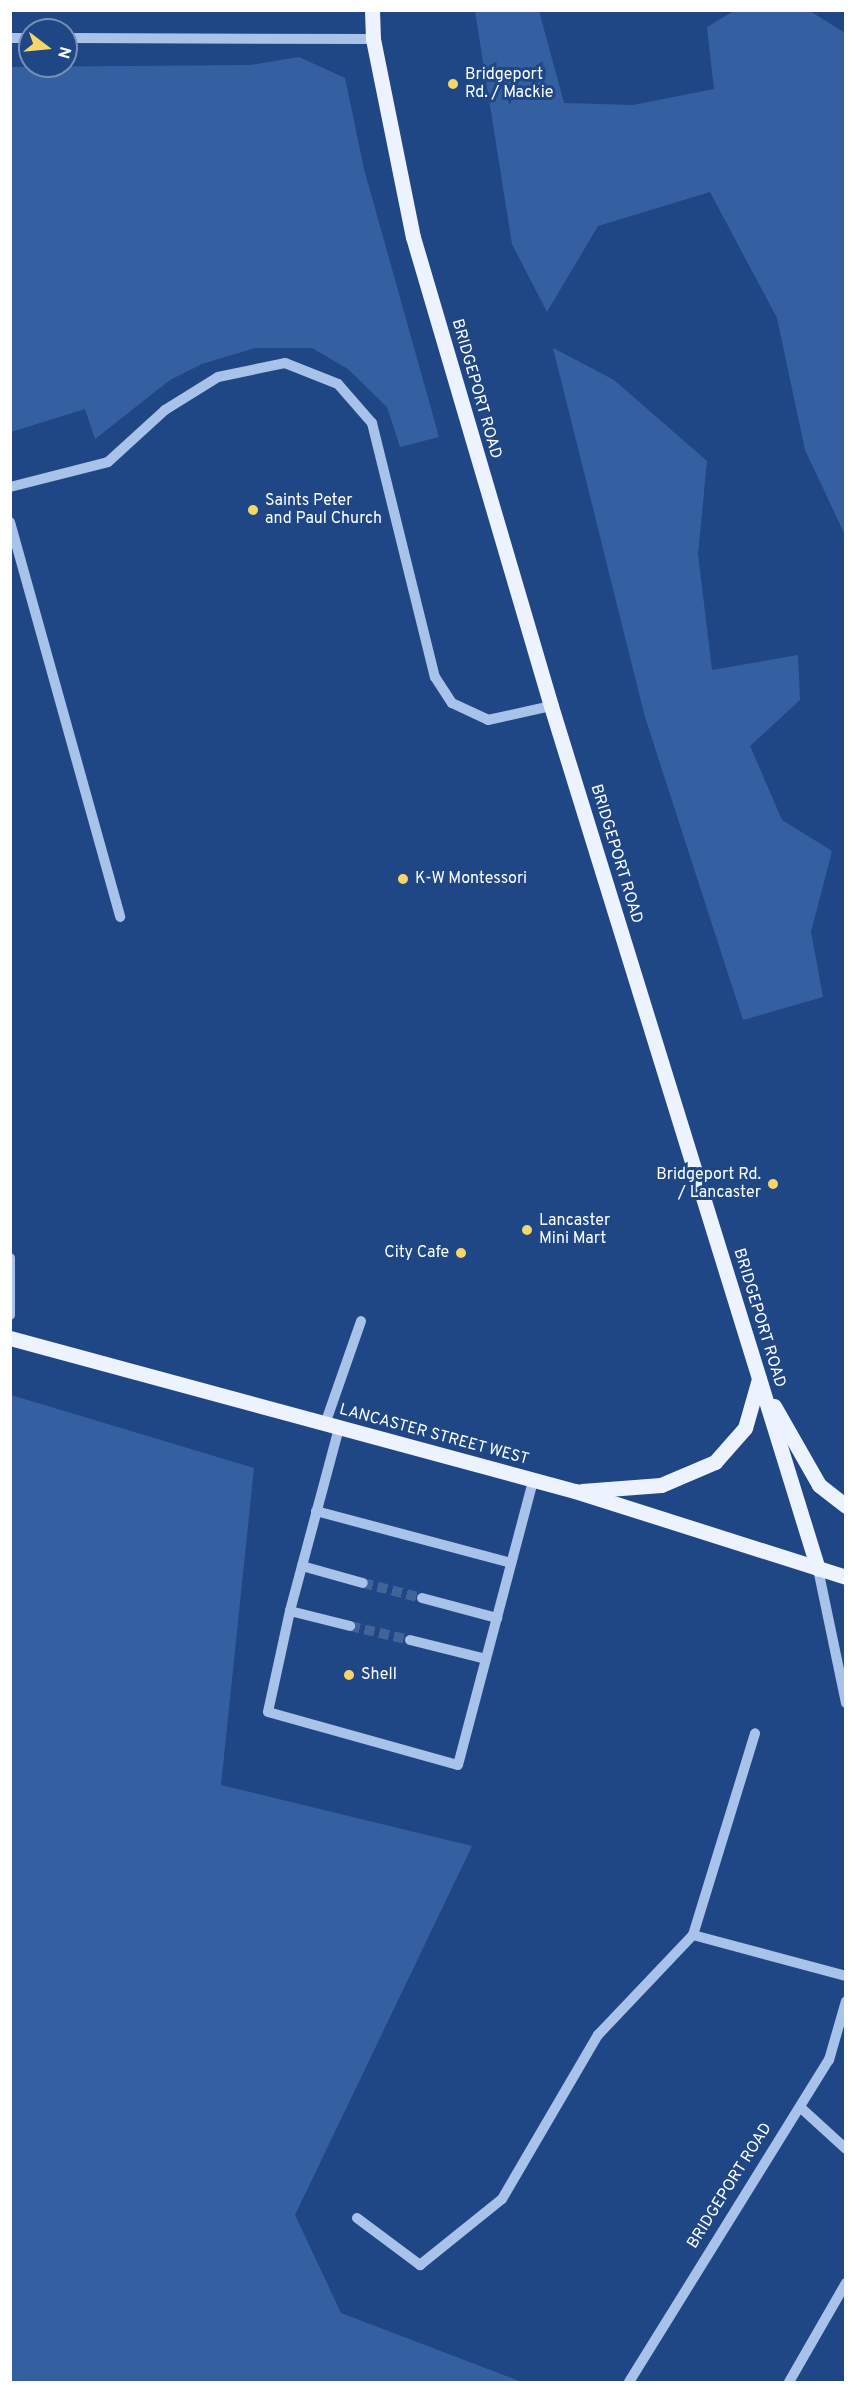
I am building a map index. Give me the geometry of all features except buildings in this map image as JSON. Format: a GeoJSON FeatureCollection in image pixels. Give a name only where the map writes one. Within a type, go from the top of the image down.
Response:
{"type":"FeatureCollection","features":[{"type":"Feature","properties":{"kind":"main road","name":"BRIDGEPORT ROAD"},"geometry":{"type":"LineString","coordinates":[[372,10],[373,39],[413,237],[551,706],[818,1569]]}},
{"type":"Feature","properties":{"kind":"main road","name":"LANCASTER STREET WEST"},"geometry":{"type":"LineString","coordinates":[[10,1338],[575,1491],[846,1577]]}},
{"type":"Feature","properties":{"kind":"main road"},"geometry":{"type":"LineString","coordinates":[[575,1491],[661,1485],[715,1462],[745,1428],[759,1380]]}},
{"type":"Feature","properties":{"kind":"main road"},"geometry":{"type":"LineString","coordinates":[[759,1380],[819,1485],[846,1506]]}},
{"type":"Feature","properties":{"kind":"street"},"geometry":{"type":"LineString","coordinates":[[78,38],[373,39]]}},
{"type":"Feature","properties":{"kind":"street"},"geometry":{"type":"LineString","coordinates":[[10,487],[108,462],[165,410],[218,377],[285,363],[338,384],[372,423],[435,677],[452,703],[488,720],[551,706]]}},
{"type":"Feature","properties":{"kind":"street"},"geometry":{"type":"LineString","coordinates":[[10,522],[120,917]]}},
{"type":"Feature","properties":{"kind":"street"},"geometry":{"type":"LineString","coordinates":[[10,1258],[10,1315]]}},
{"type":"Feature","properties":{"kind":"street"},"geometry":{"type":"LineString","coordinates":[[361,1321],[332,1426],[316,1511],[290,1611],[268,1712],[458,1765],[533,1480]]}},
{"type":"Feature","properties":{"kind":"street"},"geometry":{"type":"LineString","coordinates":[[316,1511],[511,1563]]}},
{"type":"Feature","properties":{"kind":"street"},"geometry":{"type":"LineString","coordinates":[[302,1566],[363,1583]]}},
{"type":"Feature","properties":{"kind":"street","name":"BRIDGEPORT ROAD"},"geometry":{"type":"LineString","coordinates":[[818,1569],[846,1703]]}},
{"type":"Feature","properties":{"kind":"street"},"geometry":{"type":"LineString","coordinates":[[422,1598],[497,1618]]}},
{"type":"Feature","properties":{"kind":"street"},"geometry":{"type":"LineString","coordinates":[[290,1611],[350,1626]]}},
{"type":"Feature","properties":{"kind":"street"},"geometry":{"type":"LineString","coordinates":[[410,1641],[486,1659]]}},
{"type":"Feature","properties":{"kind":"street"},"geometry":{"type":"LineString","coordinates":[[357,2218],[420,2265],[502,2199],[598,2035],[693,1935],[755,1733]]}},
{"type":"Feature","properties":{"kind":"street"},"geometry":{"type":"LineString","coordinates":[[693,1935],[846,1976]]}},
{"type":"Feature","properties":{"kind":"street","name":"BRIDGEPORT ROAD"},"geometry":{"type":"LineString","coordinates":[[629,2382],[829,2060],[846,2001]]}},
{"type":"Feature","properties":{"kind":"street"},"geometry":{"type":"LineString","coordinates":[[800,2107],[846,2149]]}},
{"type":"Feature","properties":{"kind":"street"},"geometry":{"type":"LineString","coordinates":[[789,2382],[846,2283]]}},
{"type":"Feature","properties":{"kind":"shaded area"},"geometry":{"type":"Polygon","coordinates":[[[475,11],[539,11],[564,103],[633,105],[714,89],[707,27],[734,11],[810,11],[845,33],[845,535],[805,450],[777,318],[710,192],[598,226],[547,312],[512,244],[475,11]]]}},
{"type":"Feature","properties":{"kind":"shaded area"},"geometry":{"type":"Polygon","coordinates":[[[299,57],[345,78],[364,169],[439,437],[400,447],[387,407],[348,369],[312,348],[255,348],[202,364],[170,380],[95,439],[85,409],[11,432],[11,67],[18,67],[18,78],[78,78],[78,66],[251,65],[299,57]]]}},
{"type":"Feature","properties":{"kind":"shaded area"},"geometry":{"type":"Polygon","coordinates":[[[553,348],[614,380],[707,461],[698,554],[712,670],[798,655],[800,700],[750,746],[782,820],[832,851],[811,932],[823,997],[743,1020],[645,717],[553,348]]]}},
{"type":"Feature","properties":{"kind":"shaded area"},"geometry":{"type":"Polygon","coordinates":[[[11,1395],[254,1468],[221,1785],[472,1846],[295,2215],[341,2313],[522,2382],[11,2382],[11,1395]]]}},
{"type":"Feature","properties":{"kind":"tunnel"},"geometry":{"type":"LineString","coordinates":[[363,1583],[422,1598]]}},
{"type":"Feature","properties":{"kind":"tunnel"},"geometry":{"type":"LineString","coordinates":[[350,1626],[410,1640]]}},
{"type":"Feature","properties":{"kind":"place","name":"Bridgeport Rd. / Mackie"},"geometry":{"type":"Point","coordinates":[453,84]}},
{"type":"Feature","properties":{"kind":"place","name":"Saints Peter and Paul Church"},"geometry":{"type":"Point","coordinates":[253,510]}},
{"type":"Feature","properties":{"kind":"place","name":"K-W Montessori"},"geometry":{"type":"Point","coordinates":[403,879]}},
{"type":"Feature","properties":{"kind":"place","name":"Bridgeport Rd. / Lancaster"},"geometry":{"type":"Point","coordinates":[773,1184]}},
{"type":"Feature","properties":{"kind":"place","name":"Lancaster Mini Mart"},"geometry":{"type":"Point","coordinates":[527,1230]}},
{"type":"Feature","properties":{"kind":"place","name":"City Cafe"},"geometry":{"type":"Point","coordinates":[461,1253]}},
{"type":"Feature","properties":{"kind":"place","name":"Shell"},"geometry":{"type":"Point","coordinates":[349,1675]}}]}
